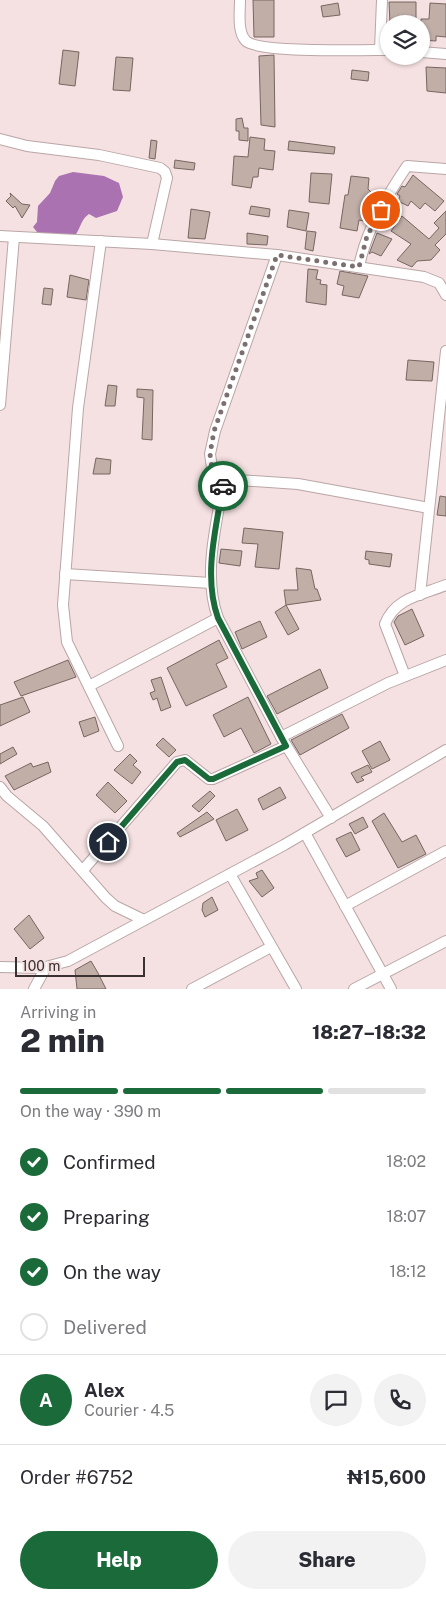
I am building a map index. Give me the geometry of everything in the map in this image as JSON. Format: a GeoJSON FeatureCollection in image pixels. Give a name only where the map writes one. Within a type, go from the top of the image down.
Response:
{"type":"FeatureCollection","features":[{"type":"Feature","properties":{"kind":"street"},"geometry":{"type":"LineString","coordinates":[[240,0],[241,33],[246,41],[252,45],[301,49],[380,50]]}},
{"type":"Feature","properties":{"kind":"street"},"geometry":{"type":"LineString","coordinates":[[382,0],[383,15]]}},
{"type":"Feature","properties":{"kind":"street"},"geometry":{"type":"LineString","coordinates":[[430,53],[446,54]]}},
{"type":"Feature","properties":{"kind":"street"},"geometry":{"type":"LineString","coordinates":[[0,139],[27,146],[99,155],[160,168],[165,172],[167,178],[152,244]]}},
{"type":"Feature","properties":{"kind":"street"},"geometry":{"type":"LineString","coordinates":[[359,267],[362,248],[372,224],[407,166],[446,169]]}},
{"type":"Feature","properties":{"kind":"street"},"geometry":{"type":"LineString","coordinates":[[0,236],[152,244],[277,255],[424,277],[442,282],[446,295]]}},
{"type":"Feature","properties":{"kind":"street"},"geometry":{"type":"LineString","coordinates":[[0,405],[14,237]]}},
{"type":"Feature","properties":{"kind":"street"},"geometry":{"type":"LineString","coordinates":[[101,242],[78,408],[63,605],[67,642],[118,746]]}},
{"type":"Feature","properties":{"kind":"street"},"geometry":{"type":"LineString","coordinates":[[277,255],[214,431],[210,454],[212,468],[224,479],[298,484],[429,508]]}},
{"type":"Feature","properties":{"kind":"street"},"geometry":{"type":"LineString","coordinates":[[420,595],[446,351]]}},
{"type":"Feature","properties":{"kind":"street"},"geometry":{"type":"LineString","coordinates":[[224,479],[215,534],[211,583],[212,603],[283,742],[331,818]]}},
{"type":"Feature","properties":{"kind":"street"},"geometry":{"type":"LineString","coordinates":[[65,574],[211,583]]}},
{"type":"Feature","properties":{"kind":"street"},"geometry":{"type":"LineString","coordinates":[[405,676],[385,624],[393,608],[446,585]]}},
{"type":"Feature","properties":{"kind":"street"},"geometry":{"type":"LineString","coordinates":[[89,686],[218,618]]}},
{"type":"Feature","properties":{"kind":"street"},"geometry":{"type":"LineString","coordinates":[[83,870],[177,762],[185,760],[209,779],[213,779],[283,742],[365,693],[446,660]]}},
{"type":"Feature","properties":{"kind":"street"},"geometry":{"type":"LineString","coordinates":[[0,967],[46,967],[68,961],[305,833],[446,750]]}},
{"type":"Feature","properties":{"kind":"street"},"geometry":{"type":"LineString","coordinates":[[0,787],[6,796],[43,826],[115,906],[144,920]]}},
{"type":"Feature","properties":{"kind":"street"},"geometry":{"type":"LineString","coordinates":[[305,833],[391,989]]}},
{"type":"Feature","properties":{"kind":"street"},"geometry":{"type":"LineString","coordinates":[[345,906],[446,851]]}},
{"type":"Feature","properties":{"kind":"street"},"geometry":{"type":"LineString","coordinates":[[230,874],[296,989]]}},
{"type":"Feature","properties":{"kind":"street"},"geometry":{"type":"LineString","coordinates":[[354,989],[446,940]]}},
{"type":"Feature","properties":{"kind":"street"},"geometry":{"type":"LineString","coordinates":[[192,989],[271,947]]}},
{"type":"Feature","properties":{"kind":"street"},"geometry":{"type":"LineString","coordinates":[[34,989],[46,967]]}},
{"type":"Feature","properties":{"kind":"shaded area"},"geometry":{"type":"Polygon","coordinates":[[[73,172],[104,176],[119,183],[123,197],[117,211],[96,218],[89,214],[83,220],[74,237],[64,245],[41,237],[33,227],[37,222],[38,206],[50,193],[55,181],[59,176],[73,172]]]}},
{"type":"Feature","properties":{"kind":"building"},"geometry":{"type":"Polygon","coordinates":[[[253,0],[274,0],[274,37],[254,37],[253,0]]]}},
{"type":"Feature","properties":{"kind":"building"},"geometry":{"type":"Polygon","coordinates":[[[389,2],[416,2],[416,15],[390,15],[389,2]]]}},
{"type":"Feature","properties":{"kind":"building"},"geometry":{"type":"Polygon","coordinates":[[[338,3],[340,15],[323,17],[321,6],[338,3]]]}},
{"type":"Feature","properties":{"kind":"building"},"geometry":{"type":"Polygon","coordinates":[[[430,3],[446,4],[446,37],[436,36],[436,41],[430,41],[430,3]]]}},
{"type":"Feature","properties":{"kind":"building"},"geometry":{"type":"Polygon","coordinates":[[[63,50],[79,52],[75,86],[59,84],[63,50]]]}},
{"type":"Feature","properties":{"kind":"building"},"geometry":{"type":"Polygon","coordinates":[[[274,55],[275,127],[261,125],[259,56],[274,55]]]}},
{"type":"Feature","properties":{"kind":"building"},"geometry":{"type":"Polygon","coordinates":[[[116,57],[133,58],[130,91],[113,90],[116,57]]]}},
{"type":"Feature","properties":{"kind":"building"},"geometry":{"type":"Polygon","coordinates":[[[426,67],[446,68],[446,93],[427,91],[426,67]]]}},
{"type":"Feature","properties":{"kind":"building"},"geometry":{"type":"Polygon","coordinates":[[[352,70],[369,72],[368,81],[351,79],[352,70]]]}},
{"type":"Feature","properties":{"kind":"building"},"geometry":{"type":"Polygon","coordinates":[[[242,118],[244,128],[248,128],[248,141],[239,140],[239,131],[236,131],[236,119],[242,118]]]}},
{"type":"Feature","properties":{"kind":"building"},"geometry":{"type":"Polygon","coordinates":[[[250,137],[265,139],[264,150],[275,151],[273,170],[259,168],[258,177],[253,177],[251,188],[232,185],[234,156],[248,157],[250,137]]]}},
{"type":"Feature","properties":{"kind":"building"},"geometry":{"type":"Polygon","coordinates":[[[151,140],[157,141],[155,159],[149,158],[151,140]]]}},
{"type":"Feature","properties":{"kind":"building"},"geometry":{"type":"Polygon","coordinates":[[[289,141],[335,147],[334,154],[288,150],[289,141]]]}},
{"type":"Feature","properties":{"kind":"building"},"geometry":{"type":"Polygon","coordinates":[[[175,160],[195,163],[194,170],[174,168],[175,160]]]}},
{"type":"Feature","properties":{"kind":"building"},"geometry":{"type":"Polygon","coordinates":[[[311,173],[332,174],[329,204],[309,202],[311,173]]]}},
{"type":"Feature","properties":{"kind":"building"},"geometry":{"type":"Polygon","coordinates":[[[413,175],[444,201],[435,211],[425,203],[420,209],[411,201],[408,206],[398,201],[400,196],[397,194],[402,186],[405,187],[413,175]]]}},
{"type":"Feature","properties":{"kind":"building"},"geometry":{"type":"Polygon","coordinates":[[[351,176],[369,178],[368,189],[371,192],[370,200],[367,199],[364,221],[359,220],[357,231],[340,228],[345,195],[348,195],[351,176]]]}},
{"type":"Feature","properties":{"kind":"building"},"geometry":{"type":"Polygon","coordinates":[[[10,193],[22,204],[30,205],[22,218],[15,206],[13,208],[6,201],[11,196],[10,193]]]}},
{"type":"Feature","properties":{"kind":"building"},"geometry":{"type":"Polygon","coordinates":[[[251,206],[270,209],[269,217],[249,214],[251,206]]]}},
{"type":"Feature","properties":{"kind":"building"},"geometry":{"type":"Polygon","coordinates":[[[191,209],[210,212],[205,239],[188,238],[191,209]]]}},
{"type":"Feature","properties":{"kind":"building"},"geometry":{"type":"Polygon","coordinates":[[[289,210],[309,213],[306,231],[287,227],[289,210]]]}},
{"type":"Feature","properties":{"kind":"building"},"geometry":{"type":"Polygon","coordinates":[[[446,211],[446,234],[435,245],[440,250],[431,260],[417,261],[412,267],[397,260],[411,244],[391,231],[402,216],[429,239],[439,228],[434,223],[446,211]]]}},
{"type":"Feature","properties":{"kind":"building"},"geometry":{"type":"Polygon","coordinates":[[[307,231],[316,232],[313,251],[305,249],[307,231]]]}},
{"type":"Feature","properties":{"kind":"building"},"geometry":{"type":"Polygon","coordinates":[[[247,233],[268,236],[267,245],[247,244],[247,233]]]}},
{"type":"Feature","properties":{"kind":"building"},"geometry":{"type":"Polygon","coordinates":[[[377,233],[392,239],[381,256],[372,252],[369,254],[377,233]]]}},
{"type":"Feature","properties":{"kind":"building"},"geometry":{"type":"Polygon","coordinates":[[[308,269],[318,270],[316,279],[321,280],[320,284],[327,285],[326,305],[306,302],[308,269]]]}},
{"type":"Feature","properties":{"kind":"building"},"geometry":{"type":"Polygon","coordinates":[[[340,271],[368,276],[359,298],[342,295],[344,286],[337,284],[340,271]]]}},
{"type":"Feature","properties":{"kind":"building"},"geometry":{"type":"Polygon","coordinates":[[[70,275],[89,280],[86,300],[67,297],[70,275]]]}},
{"type":"Feature","properties":{"kind":"building"},"geometry":{"type":"Polygon","coordinates":[[[44,288],[53,289],[51,305],[42,304],[44,288]]]}},
{"type":"Feature","properties":{"kind":"building"},"geometry":{"type":"Polygon","coordinates":[[[408,360],[434,362],[432,381],[406,380],[408,360]]]}},
{"type":"Feature","properties":{"kind":"building"},"geometry":{"type":"Polygon","coordinates":[[[108,385],[117,386],[115,406],[105,406],[108,385]]]}},
{"type":"Feature","properties":{"kind":"building"},"geometry":{"type":"Polygon","coordinates":[[[137,389],[153,390],[152,440],[142,439],[144,398],[137,397],[137,389]]]}},
{"type":"Feature","properties":{"kind":"building"},"geometry":{"type":"Polygon","coordinates":[[[96,458],[111,460],[110,474],[93,474],[96,458]]]}},
{"type":"Feature","properties":{"kind":"building"},"geometry":{"type":"Polygon","coordinates":[[[440,496],[446,497],[446,516],[437,515],[440,496]]]}},
{"type":"Feature","properties":{"kind":"building"},"geometry":{"type":"Polygon","coordinates":[[[244,528],[283,532],[279,569],[255,567],[258,544],[242,543],[244,528]]]}},
{"type":"Feature","properties":{"kind":"building"},"geometry":{"type":"Polygon","coordinates":[[[221,549],[242,551],[240,566],[219,563],[221,549]]]}},
{"type":"Feature","properties":{"kind":"building"},"geometry":{"type":"Polygon","coordinates":[[[366,551],[392,554],[390,567],[369,564],[369,560],[365,559],[366,551]]]}},
{"type":"Feature","properties":{"kind":"building"},"geometry":{"type":"Polygon","coordinates":[[[296,568],[311,570],[315,589],[317,589],[321,600],[286,605],[284,590],[298,590],[296,568]]]}},
{"type":"Feature","properties":{"kind":"building"},"geometry":{"type":"Polygon","coordinates":[[[286,605],[299,629],[288,635],[275,612],[286,605]]]}},
{"type":"Feature","properties":{"kind":"building"},"geometry":{"type":"Polygon","coordinates":[[[412,609],[424,636],[405,645],[394,622],[398,616],[412,609]]]}},
{"type":"Feature","properties":{"kind":"building"},"geometry":{"type":"Polygon","coordinates":[[[260,621],[267,637],[242,649],[235,632],[260,621]]]}},
{"type":"Feature","properties":{"kind":"building"},"geometry":{"type":"Polygon","coordinates":[[[219,640],[228,658],[216,664],[227,687],[186,706],[167,668],[219,640]]]}},
{"type":"Feature","properties":{"kind":"building"},"geometry":{"type":"Polygon","coordinates":[[[68,660],[76,677],[21,696],[14,682],[68,660]]]}},
{"type":"Feature","properties":{"kind":"building"},"geometry":{"type":"Polygon","coordinates":[[[320,669],[328,688],[277,714],[267,696],[320,669]]]}},
{"type":"Feature","properties":{"kind":"building"},"geometry":{"type":"Polygon","coordinates":[[[161,677],[171,707],[161,711],[157,698],[153,700],[150,693],[155,691],[151,680],[161,677]]]}},
{"type":"Feature","properties":{"kind":"building"},"geometry":{"type":"Polygon","coordinates":[[[23,697],[30,712],[0,726],[0,705],[23,697]]]}},
{"type":"Feature","properties":{"kind":"building"},"geometry":{"type":"Polygon","coordinates":[[[248,697],[271,744],[254,753],[241,728],[224,737],[213,715],[248,697]]]}},
{"type":"Feature","properties":{"kind":"building"},"geometry":{"type":"Polygon","coordinates":[[[342,714],[349,728],[300,755],[291,740],[342,714]]]}},
{"type":"Feature","properties":{"kind":"building"},"geometry":{"type":"Polygon","coordinates":[[[95,717],[99,731],[84,737],[79,722],[95,717]]]}},
{"type":"Feature","properties":{"kind":"building"},"geometry":{"type":"Polygon","coordinates":[[[163,738],[176,750],[169,757],[156,745],[163,738]]]}},
{"type":"Feature","properties":{"kind":"building"},"geometry":{"type":"Polygon","coordinates":[[[380,741],[390,760],[372,769],[362,751],[380,741]]]}},
{"type":"Feature","properties":{"kind":"building"},"geometry":{"type":"Polygon","coordinates":[[[13,747],[17,754],[0,764],[0,754],[13,747]]]}},
{"type":"Feature","properties":{"kind":"building"},"geometry":{"type":"Polygon","coordinates":[[[130,754],[137,761],[133,765],[141,772],[132,784],[114,770],[130,754]]]}},
{"type":"Feature","properties":{"kind":"building"},"geometry":{"type":"Polygon","coordinates":[[[48,762],[51,772],[14,790],[5,776],[31,763],[33,767],[48,762]]]}},
{"type":"Feature","properties":{"kind":"building"},"geometry":{"type":"Polygon","coordinates":[[[368,765],[372,772],[361,777],[364,780],[357,783],[351,773],[368,765]]]}},
{"type":"Feature","properties":{"kind":"building"},"geometry":{"type":"Polygon","coordinates":[[[108,782],[127,801],[115,813],[96,795],[108,782]]]}},
{"type":"Feature","properties":{"kind":"building"},"geometry":{"type":"Polygon","coordinates":[[[280,787],[286,798],[263,810],[258,799],[280,787]]]}},
{"type":"Feature","properties":{"kind":"building"},"geometry":{"type":"Polygon","coordinates":[[[210,791],[215,796],[199,812],[192,806],[210,791]]]}},
{"type":"Feature","properties":{"kind":"building"},"geometry":{"type":"Polygon","coordinates":[[[237,809],[248,830],[226,841],[216,820],[237,809]]]}},
{"type":"Feature","properties":{"kind":"building"},"geometry":{"type":"Polygon","coordinates":[[[207,812],[214,819],[180,837],[177,833],[207,812]]]}},
{"type":"Feature","properties":{"kind":"building"},"geometry":{"type":"Polygon","coordinates":[[[384,813],[402,842],[416,835],[426,854],[398,868],[372,821],[384,813]]]}},
{"type":"Feature","properties":{"kind":"building"},"geometry":{"type":"Polygon","coordinates":[[[363,817],[368,827],[355,834],[349,824],[363,817]]]}},
{"type":"Feature","properties":{"kind":"building"},"geometry":{"type":"Polygon","coordinates":[[[351,832],[360,850],[346,857],[336,839],[351,832]]]}},
{"type":"Feature","properties":{"kind":"building"},"geometry":{"type":"Polygon","coordinates":[[[262,870],[274,888],[262,897],[249,881],[258,878],[256,873],[262,870]]]}},
{"type":"Feature","properties":{"kind":"building"},"geometry":{"type":"Polygon","coordinates":[[[212,897],[218,910],[205,917],[202,910],[203,903],[212,897]]]}},
{"type":"Feature","properties":{"kind":"building"},"geometry":{"type":"Polygon","coordinates":[[[29,915],[44,938],[30,949],[14,929],[29,915]]]}},
{"type":"Feature","properties":{"kind":"building"},"geometry":{"type":"Polygon","coordinates":[[[91,961],[106,989],[77,989],[75,970],[91,961]]]}},
{"type":"Feature","properties":{"kind":"way so far"},"geometry":{"type":"LineString","coordinates":[[223,486],[224,479],[212,468],[210,454],[214,431],[277,255],[359,267],[362,248],[372,224],[381,210]]}},
{"type":"Feature","properties":{"kind":"route"},"geometry":{"type":"LineString","coordinates":[[108,842],[150,791],[182,759],[209,779],[213,779],[286,746],[218,618],[212,603],[210,573],[223,486]]}}]}
